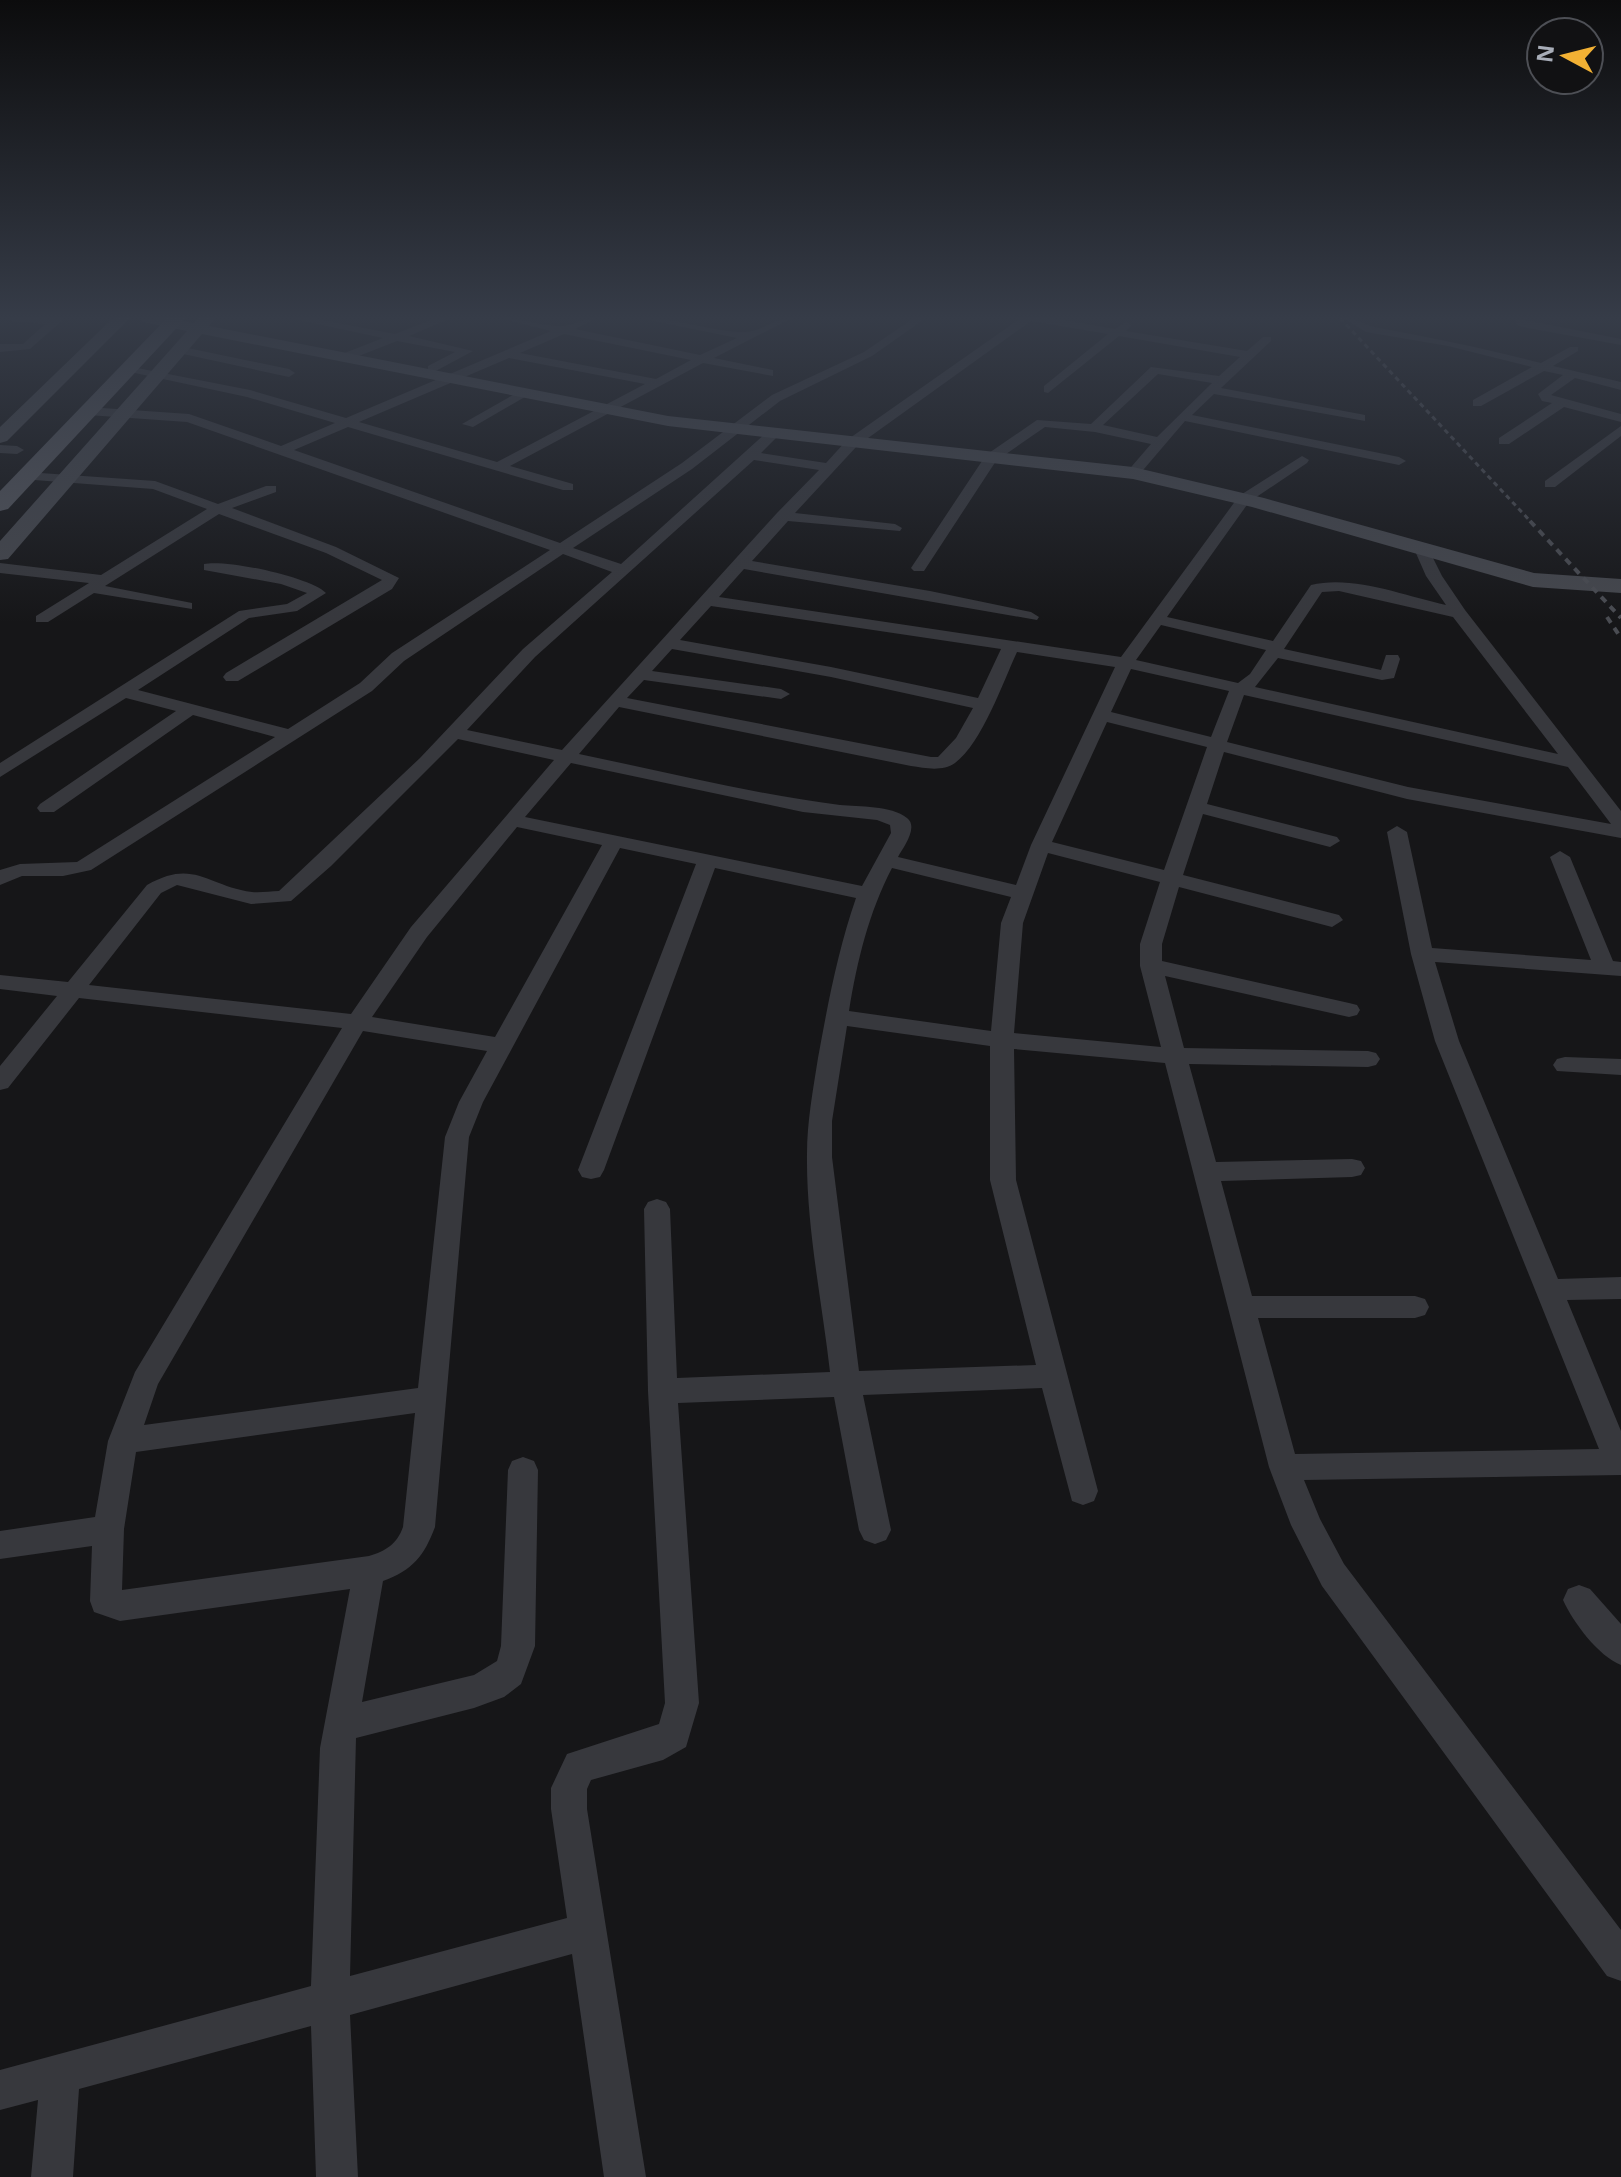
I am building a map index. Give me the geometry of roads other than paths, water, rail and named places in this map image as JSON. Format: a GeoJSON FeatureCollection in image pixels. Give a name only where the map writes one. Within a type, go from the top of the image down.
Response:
{"type":"FeatureCollection","features":[{"type":"Feature","properties":{"kind":"main road"},"geometry":{"type":"LineString","coordinates":[[0,504],[80,420]]}},
{"type":"Feature","properties":{"kind":"main road"},"geometry":{"type":"LineString","coordinates":[[0,468],[15,446]]}},
{"type":"Feature","properties":{"kind":"street"},"geometry":{"type":"LineString","coordinates":[[0,437],[18,420]]}},
{"type":"Feature","properties":{"kind":"street"},"geometry":{"type":"LineString","coordinates":[[0,554],[121,420]]}},
{"type":"Feature","properties":{"kind":"street"},"geometry":{"type":"LineString","coordinates":[[194,420],[285,449],[559,550],[622,570]]}},
{"type":"Feature","properties":{"kind":"street"},"geometry":{"type":"LineString","coordinates":[[343,420],[568,487]]}},
{"type":"Feature","properties":{"kind":"street"},"geometry":{"type":"LineString","coordinates":[[285,449],[357,420]]}},
{"type":"Feature","properties":{"kind":"street"},"geometry":{"type":"LineString","coordinates":[[468,424],[476,420]]}},
{"type":"Feature","properties":{"kind":"street"},"geometry":{"type":"LineString","coordinates":[[500,466],[591,420]]}},
{"type":"Feature","properties":{"kind":"street"},"geometry":{"type":"LineString","coordinates":[[666,420],[772,435],[1133,473],[1244,499],[1533,580],[1621,586]]}},
{"type":"Feature","properties":{"kind":"street"},"geometry":{"type":"LineString","coordinates":[[0,879],[21,868],[71,870],[84,866],[366,687],[398,657],[687,466],[749,420]]}},
{"type":"Feature","properties":{"kind":"street"},"geometry":{"type":"LineString","coordinates":[[615,840],[471,1102],[457,1137],[419,1527],[409,1552],[394,1563],[369,1571],[112,1605],[106,1601],[104,1593],[108,1529],[123,1441],[145,1381],[357,1022],[419,932],[615,701],[852,443],[886,420]]}},
{"type":"Feature","properties":{"kind":"street"},"geometry":{"type":"LineString","coordinates":[[1097,428],[1105,420]]}},
{"type":"Feature","properties":{"kind":"street"},"geometry":{"type":"LineString","coordinates":[[1133,473],[1180,420]]}},
{"type":"Feature","properties":{"kind":"street"},"geometry":{"type":"LineString","coordinates":[[1195,420],[1399,461]]}},
{"type":"Feature","properties":{"kind":"street"},"geometry":{"type":"LineString","coordinates":[[1504,441],[1536,420]]}},
{"type":"Feature","properties":{"kind":"street"},"geometry":{"type":"LineString","coordinates":[[919,568],[991,458],[1042,423],[1097,428],[1160,442]]}},
{"type":"Feature","properties":{"kind":"street"},"geometry":{"type":"LineString","coordinates":[[1550,484],[1621,430]]}},
{"type":"Feature","properties":{"kind":"street"},"geometry":{"type":"LineString","coordinates":[[0,1082],[154,889],[164,882],[184,878],[251,898],[284,897],[324,862],[529,653],[772,435]]}},
{"type":"Feature","properties":{"kind":"street"},"geometry":{"type":"LineString","coordinates":[[749,455],[830,468]]}},
{"type":"Feature","properties":{"kind":"street"},"geometry":{"type":"LineString","coordinates":[[1083,1491],[1003,1180],[1002,1040],[1012,923],[1041,845],[1125,663],[1244,499],[1302,460]]}},
{"type":"Feature","properties":{"kind":"street"},"geometry":{"type":"LineString","coordinates":[[26,476],[145,483],[331,550],[391,578],[386,586],[232,677]]}},
{"type":"Feature","properties":{"kind":"street"},"geometry":{"type":"LineString","coordinates":[[42,619],[217,509],[271,489]]}},
{"type":"Feature","properties":{"kind":"street"},"geometry":{"type":"LineString","coordinates":[[782,516],[895,528]]}},
{"type":"Feature","properties":{"kind":"street"},"geometry":{"type":"LineString","coordinates":[[1423,551],[1434,576],[1459,613],[1621,824]]}},
{"type":"Feature","properties":{"kind":"street"},"geometry":{"type":"LineString","coordinates":[[741,564],[930,596],[1031,617]]}},
{"type":"Feature","properties":{"kind":"street"},"geometry":{"type":"LineString","coordinates":[[0,771],[245,614],[291,608],[318,593],[313,588],[276,579],[209,567]]}},
{"type":"Feature","properties":{"kind":"street"},"geometry":{"type":"LineString","coordinates":[[0,568],[97,584],[186,606]]}},
{"type":"Feature","properties":{"kind":"street"},"geometry":{"type":"LineString","coordinates":[[1459,613],[1339,586],[1322,586],[1256,678],[1238,691],[1215,744],[1151,944],[1151,966],[1284,1467],[1307,1525],[1333,1575],[1621,1962]]}},
{"type":"Feature","properties":{"kind":"street"},"geometry":{"type":"LineString","coordinates":[[706,600],[1125,663],[1238,691],[1574,763]]}},
{"type":"Feature","properties":{"kind":"street"},"geometry":{"type":"LineString","coordinates":[[1156,619],[1382,675],[1388,674],[1392,659]]}},
{"type":"Feature","properties":{"kind":"street"},"geometry":{"type":"LineString","coordinates":[[667,643],[831,672],[984,705]]}},
{"type":"Feature","properties":{"kind":"street"},"geometry":{"type":"LineString","coordinates":[[615,701],[927,763],[946,761],[984,705],[1010,648]]}},
{"type":"Feature","properties":{"kind":"street"},"geometry":{"type":"LineString","coordinates":[[640,674],[781,694]]}},
{"type":"Feature","properties":{"kind":"street"},"geometry":{"type":"LineString","coordinates":[[123,692],[291,735]]}},
{"type":"Feature","properties":{"kind":"street"},"geometry":{"type":"LineString","coordinates":[[47,808],[190,709]]}},
{"type":"Feature","properties":{"kind":"street"},"geometry":{"type":"LineString","coordinates":[[1102,715],[1407,793],[1621,832]]}},
{"type":"Feature","properties":{"kind":"street"},"geometry":{"type":"LineString","coordinates":[[453,733],[803,806],[893,818],[903,827],[868,894],[853,938],[820,1121],[819,1157],[846,1384],[875,1530]]}},
{"type":"Feature","properties":{"kind":"street"},"geometry":{"type":"LineString","coordinates":[[1197,807],[1330,841]]}},
{"type":"Feature","properties":{"kind":"street"},"geometry":{"type":"LineString","coordinates":[[512,820],[868,894]]}},
{"type":"Feature","properties":{"kind":"street"},"geometry":{"type":"LineString","coordinates":[[1284,1467],[1620,1462],[1447,1041],[1422,954],[1397,832]]}},
{"type":"Feature","properties":{"kind":"street"},"geometry":{"type":"LineString","coordinates":[[1041,845],[1332,920]]}},
{"type":"Feature","properties":{"kind":"street"},"geometry":{"type":"LineString","coordinates":[[1422,954],[1613,968],[1560,857]]}},
{"type":"Feature","properties":{"kind":"street"},"geometry":{"type":"LineString","coordinates":[[591,1170],[708,860]]}},
{"type":"Feature","properties":{"kind":"street"},"geometry":{"type":"LineString","coordinates":[[886,860],[1022,893]]}},
{"type":"Feature","properties":{"kind":"street"},"geometry":{"type":"LineString","coordinates":[[1151,966],[1349,1010]]}},
{"type":"Feature","properties":{"kind":"street"},"geometry":{"type":"LineString","coordinates":[[0,982],[357,1022],[503,1046]]}},
{"type":"Feature","properties":{"kind":"street"},"geometry":{"type":"LineString","coordinates":[[837,1017],[1002,1040],[1175,1056],[1368,1059]]}},
{"type":"Feature","properties":{"kind":"street"},"geometry":{"type":"LineString","coordinates":[[1565,1065],[1621,1067]]}},
{"type":"Feature","properties":{"kind":"street"},"geometry":{"type":"LineString","coordinates":[[1205,1172],[1352,1168]]}},
{"type":"Feature","properties":{"kind":"street"},"geometry":{"type":"LineString","coordinates":[[625,2177],[569,1809],[573,1775],[585,1763],[663,1743],[674,1735],[680,1719],[657,1209]]}},
{"type":"Feature","properties":{"kind":"street"},"geometry":{"type":"LineString","coordinates":[[1550,1290],[1621,1288]]}},
{"type":"Feature","properties":{"kind":"street"},"geometry":{"type":"LineString","coordinates":[[1241,1307],[1415,1307]]}},
{"type":"Feature","properties":{"kind":"street"},"geometry":{"type":"LineString","coordinates":[[663,1391],[1054,1376]]}},
{"type":"Feature","properties":{"kind":"street"},"geometry":{"type":"LineString","coordinates":[[123,1441],[431,1399]]}},
{"type":"Feature","properties":{"kind":"street"},"geometry":{"type":"LineString","coordinates":[[342,1724],[479,1689],[503,1679],[512,1666],[518,1646],[523,1470]]}},
{"type":"Feature","properties":{"kind":"street"},"geometry":{"type":"LineString","coordinates":[[0,1545],[108,1529]]}},
{"type":"Feature","properties":{"kind":"street"},"geometry":{"type":"LineString","coordinates":[[337,2177],[330,2002],[337,1748],[369,1571]]}},
{"type":"Feature","properties":{"kind":"street"},"geometry":{"type":"LineString","coordinates":[[1579,1600],[1621,1649]]}},
{"type":"Feature","properties":{"kind":"street"},"geometry":{"type":"LineString","coordinates":[[0,2090],[588,1931]]}},
{"type":"Feature","properties":{"kind":"street"},"geometry":{"type":"LineString","coordinates":[[52,2177],[60,2074]]}},
{"type":"Feature","properties":{"kind":"railway"},"geometry":{"type":"LineString","coordinates":[[1435,420],[1532,523]]}},
{"type":"Feature","properties":{"kind":"railway"},"geometry":{"type":"LineString","coordinates":[[1530,521],[1621,618]]}},
{"type":"Feature","properties":{"kind":"railway"},"geometry":{"type":"LineString","coordinates":[[1607,617],[1621,638]]}}]}
